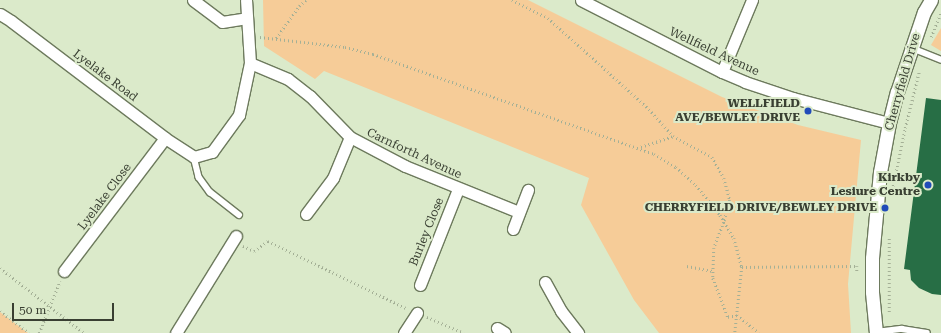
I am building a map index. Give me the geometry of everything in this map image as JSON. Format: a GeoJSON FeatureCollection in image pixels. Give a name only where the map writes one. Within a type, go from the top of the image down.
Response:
{"type":"FeatureCollection","features":[{"type":"Feature","properties":{"kind":"street"},"geometry":{"type":"LineString","coordinates":[[194,157],[212,152],[239,115],[250,63],[246,0]]}},
{"type":"Feature","properties":{"kind":"street","name":"Wellfield Avenue"},"geometry":{"type":"LineString","coordinates":[[581,0],[722,72],[793,98],[889,123]]}},
{"type":"Feature","properties":{"kind":"street"},"geometry":{"type":"LineString","coordinates":[[722,72],[752,0]]}},
{"type":"Feature","properties":{"kind":"street","name":"Cherryfield Drive"},"geometry":{"type":"LineString","coordinates":[[876,333],[872,288],[873,237],[879,180],[889,123],[912,48],[931,0]]}},
{"type":"Feature","properties":{"kind":"street"},"geometry":{"type":"LineString","coordinates":[[195,1],[222,22],[247,18]]}},
{"type":"Feature","properties":{"kind":"street","name":"Lyelake Road"},"geometry":{"type":"LineString","coordinates":[[0,14],[166,138],[194,157]]}},
{"type":"Feature","properties":{"kind":"street","name":"Carnforth Avenue"},"geometry":{"type":"LineString","coordinates":[[250,63],[288,79],[310,96],[350,137],[405,166],[458,189],[519,212]]}},
{"type":"Feature","properties":{"kind":"street"},"geometry":{"type":"LineString","coordinates":[[306,214],[332,178],[350,137]]}},
{"type":"Feature","properties":{"kind":"street","name":"Lyelake Close"},"geometry":{"type":"LineString","coordinates":[[64,271],[166,138]]}},
{"type":"Feature","properties":{"kind":"street","name":"Burley Close"},"geometry":{"type":"LineString","coordinates":[[420,285],[458,189]]}},
{"type":"Feature","properties":{"kind":"street"},"geometry":{"type":"LineString","coordinates":[[513,229],[528,190]]}},
{"type":"Feature","properties":{"kind":"street"},"geometry":{"type":"LineString","coordinates":[[176,333],[234,238]]}},
{"type":"Feature","properties":{"kind":"street"},"geometry":{"type":"LineString","coordinates":[[545,282],[561,311],[578,333]]}},
{"type":"Feature","properties":{"kind":"street"},"geometry":{"type":"LineString","coordinates":[[404,333],[417,313]]}},
{"type":"Feature","properties":{"kind":"lane"},"geometry":{"type":"LineString","coordinates":[[912,48],[941,60]]}},
{"type":"Feature","properties":{"kind":"lane"},"geometry":{"type":"LineString","coordinates":[[194,157],[199,177],[210,192],[239,215]]}},
{"type":"Feature","properties":{"kind":"lane"},"geometry":{"type":"LineString","coordinates":[[876,333],[902,329],[927,333]]}},
{"type":"Feature","properties":{"kind":"path"},"geometry":{"type":"LineString","coordinates":[[276,38],[299,6],[306,0]]}},
{"type":"Feature","properties":{"kind":"path"},"geometry":{"type":"LineString","coordinates":[[512,0],[548,18],[649,109],[673,136],[712,157],[724,178],[730,200],[724,222],[714,248],[713,278],[728,317],[737,315]]}},
{"type":"Feature","properties":{"kind":"path"},"geometry":{"type":"LineString","coordinates":[[929,42],[941,12]]}},
{"type":"Feature","properties":{"kind":"path"},"geometry":{"type":"LineString","coordinates":[[248,36],[345,47],[373,54],[654,154],[676,167],[696,185],[734,238],[742,267],[735,333]]}},
{"type":"Feature","properties":{"kind":"path"},"geometry":{"type":"LineString","coordinates":[[892,192],[905,128],[919,72]]}},
{"type":"Feature","properties":{"kind":"path"},"geometry":{"type":"LineString","coordinates":[[636,148],[673,136]]}},
{"type":"Feature","properties":{"kind":"path"},"geometry":{"type":"LineString","coordinates":[[888,312],[889,230]]}},
{"type":"Feature","properties":{"kind":"path"},"geometry":{"type":"LineString","coordinates":[[234,238],[254,251],[268,241],[417,313],[464,333]]}},
{"type":"Feature","properties":{"kind":"path"},"geometry":{"type":"LineString","coordinates":[[687,266],[713,271]]}},
{"type":"Feature","properties":{"kind":"path"},"geometry":{"type":"LineString","coordinates":[[742,267],[857,266],[858,278]]}},
{"type":"Feature","properties":{"kind":"path"},"geometry":{"type":"LineString","coordinates":[[0,268],[84,333]]}},
{"type":"Feature","properties":{"kind":"path"},"geometry":{"type":"LineString","coordinates":[[39,333],[64,271]]}},
{"type":"Feature","properties":{"kind":"path"},"geometry":{"type":"LineString","coordinates":[[0,311],[28,333]]}},
{"type":"Feature","properties":{"kind":"path"},"geometry":{"type":"LineString","coordinates":[[737,315],[759,333]]}},
{"type":"Feature","properties":{"kind":"shaded area"},"geometry":{"type":"Polygon","coordinates":[[[263,0],[528,0],[722,97],[798,125],[861,140],[848,284],[851,333],[659,333],[634,300],[581,205],[589,178],[324,71],[315,79],[264,46],[263,0]]]}},
{"type":"Feature","properties":{"kind":"shaded area"},"geometry":{"type":"Polygon","coordinates":[[[941,28],[941,51],[931,45],[941,28]]]}},
{"type":"Feature","properties":{"kind":"shaded area"},"geometry":{"type":"Polygon","coordinates":[[[0,312],[28,333],[0,333],[0,312]]]}},
{"type":"Feature","properties":{"kind":"building","name":"Kirkby Lesiure Centre"},"geometry":{"type":"Polygon","coordinates":[[[926,98],[941,100],[941,295],[932,294],[919,288],[911,280],[910,270],[904,269],[926,98]]]}},
{"type":"Feature","properties":{"kind":"place","name":"WELLFIELD AVE/BEWLEY DRIVE"},"geometry":{"type":"Point","coordinates":[808,111]}},
{"type":"Feature","properties":{"kind":"place","name":"Kirkby Lesiure Centre"},"geometry":{"type":"Point","coordinates":[928,185]}},
{"type":"Feature","properties":{"kind":"place","name":"CHERRYFIELD DRIVE/BEWLEY DRIVE"},"geometry":{"type":"Point","coordinates":[885,208]}}]}
